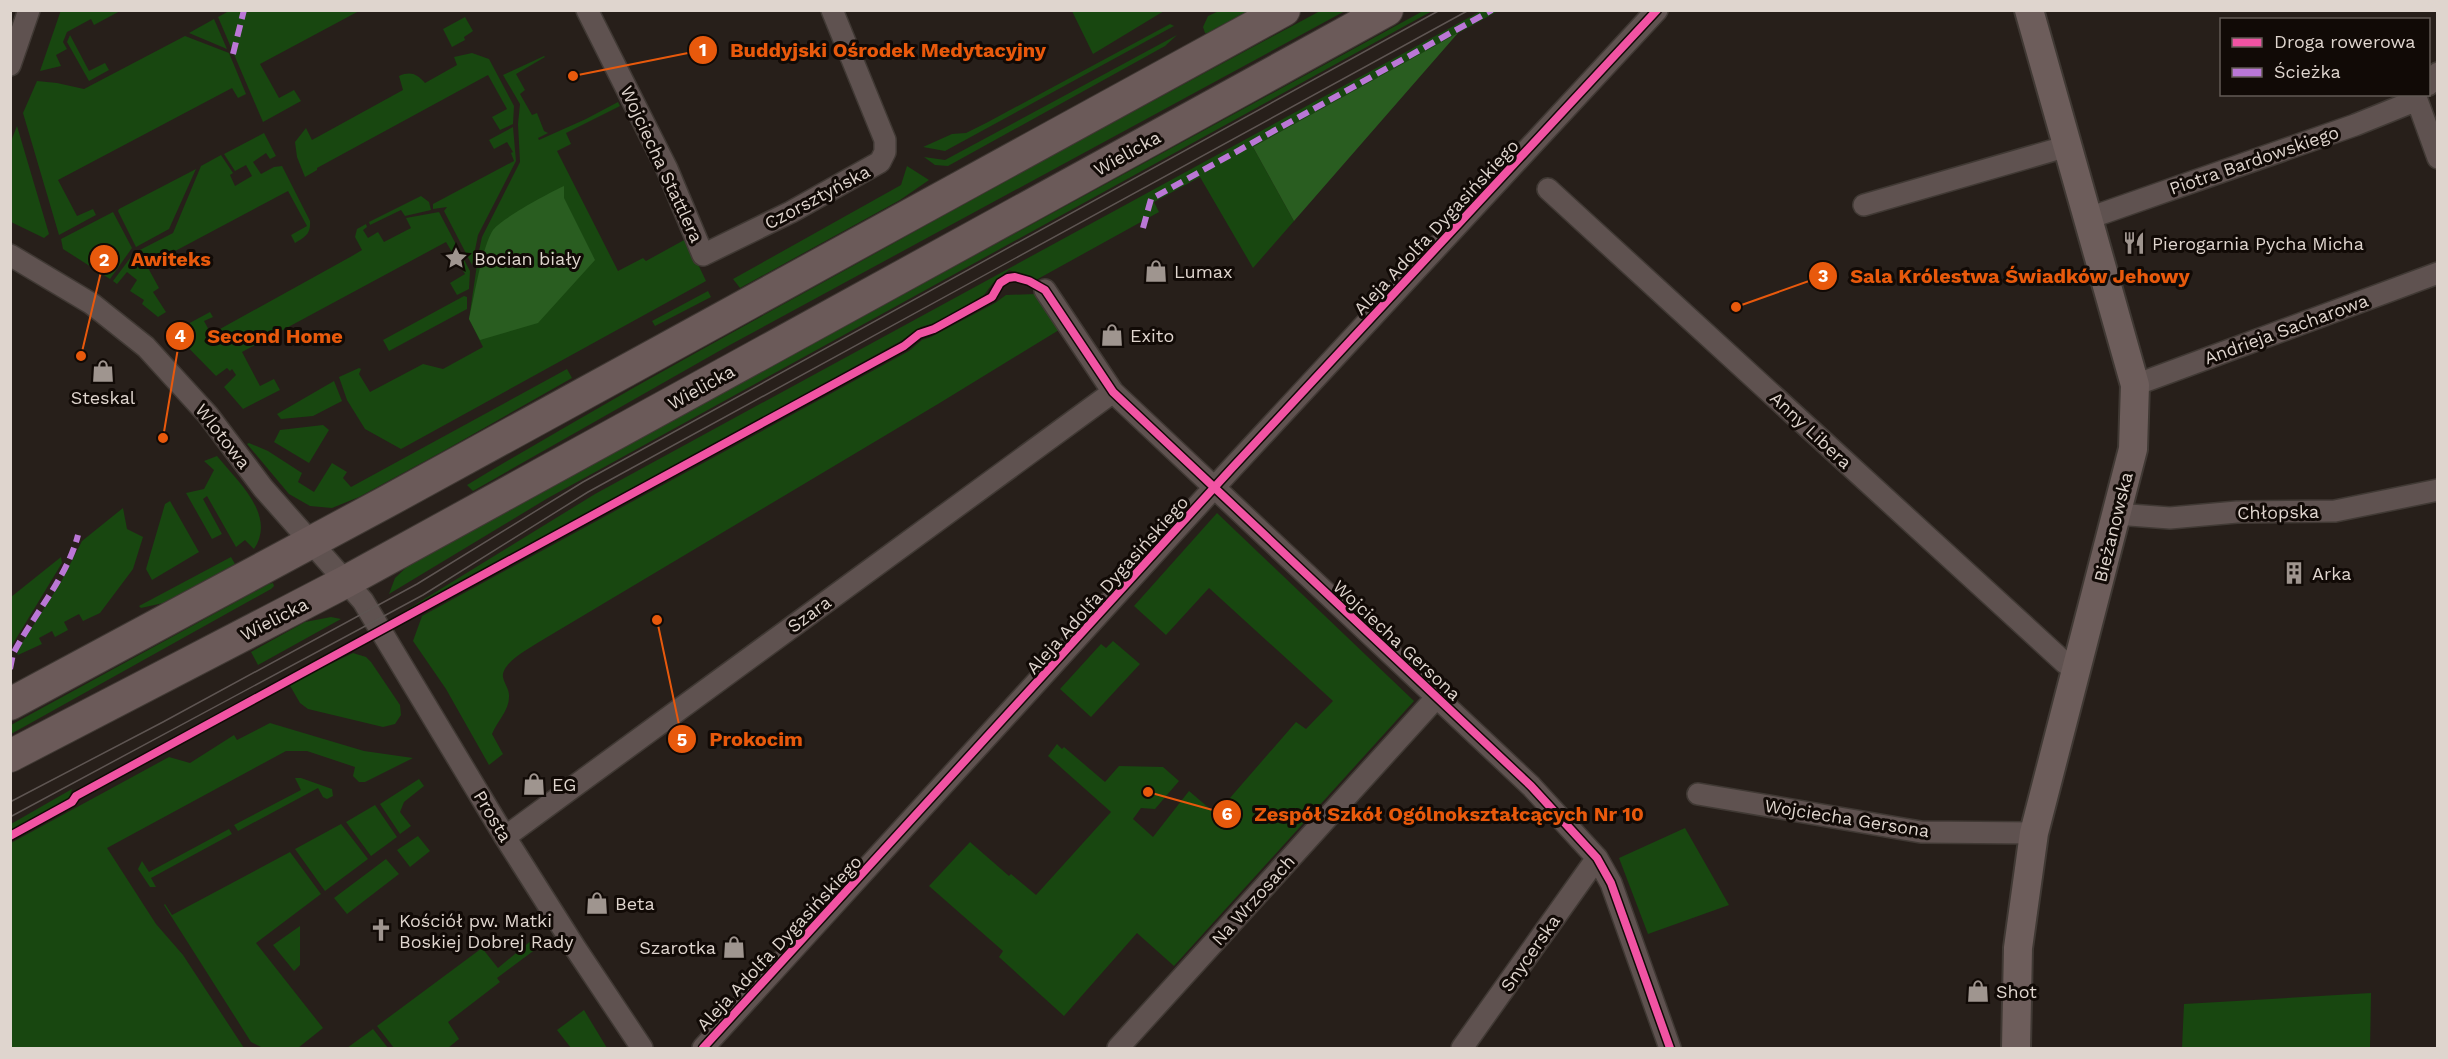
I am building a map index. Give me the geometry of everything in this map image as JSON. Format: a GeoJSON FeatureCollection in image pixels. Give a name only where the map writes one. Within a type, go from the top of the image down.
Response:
{"type":"FeatureCollection","features":[{"type":"Feature","properties":{"kind":"main road"},"geometry":{"type":"LineString","coordinates":[[10,704],[312,542],[1284,10]]}},
{"type":"Feature","properties":{"kind":"main road","name":"Wielicka"},"geometry":{"type":"LineString","coordinates":[[10,756],[347,581],[1387,10]]}},
{"type":"Feature","properties":{"kind":"street"},"geometry":{"type":"LineString","coordinates":[[10,66],[29,10]]}},
{"type":"Feature","properties":{"kind":"street","name":"Wojciecha Stattlera"},"geometry":{"type":"LineString","coordinates":[[587,10],[667,169],[703,255]]}},
{"type":"Feature","properties":{"kind":"street","name":"Czorsztyńska"},"geometry":{"type":"LineString","coordinates":[[703,255],[791,212],[880,162],[885,152],[885,140],[832,10]]}},
{"type":"Feature","properties":{"kind":"street","name":"Aleja Adolfa Dygasińskiego"},"geometry":{"type":"LineString","coordinates":[[703,1048],[1215,488],[1658,10]]}},
{"type":"Feature","properties":{"kind":"street","name":"Bieżanowska"},"geometry":{"type":"LineString","coordinates":[[2016,1048],[2018,948],[2034,833],[2133,449],[2135,385],[2029,10]]}},
{"type":"Feature","properties":{"kind":"street","name":"Piotra Bardowskiego"},"geometry":{"type":"LineString","coordinates":[[2089,218],[2355,125],[2416,96]]}},
{"type":"Feature","properties":{"kind":"street"},"geometry":{"type":"LineString","coordinates":[[2423,96],[2438,158]]}},
{"type":"Feature","properties":{"kind":"street"},"geometry":{"type":"LineString","coordinates":[[1864,205],[2068,146]]}},
{"type":"Feature","properties":{"kind":"street","name":"Anny Libera"},"geometry":{"type":"LineString","coordinates":[[1548,189],[2065,663],[2076,670]]}},
{"type":"Feature","properties":{"kind":"street","name":"Wlotowa"},"geometry":{"type":"LineString","coordinates":[[10,255],[93,304],[146,347],[208,415],[263,488],[347,581]]}},
{"type":"Feature","properties":{"kind":"street","name":"Andrieja Sacharowa"},"geometry":{"type":"LineString","coordinates":[[2135,385],[2438,273]]}},
{"type":"Feature","properties":{"kind":"street","name":"Wojciecha Gersona"},"geometry":{"type":"LineString","coordinates":[[1045,290],[1113,392],[1531,786],[1597,858],[1611,884],[1670,1048]]}},
{"type":"Feature","properties":{"kind":"street","name":"Szara"},"geometry":{"type":"LineString","coordinates":[[505,837],[1113,392]]}},
{"type":"Feature","properties":{"kind":"street","name":"Chłopska"},"geometry":{"type":"LineString","coordinates":[[2116,514],[2170,518],[2237,513],[2336,511],[2438,490]]}},
{"type":"Feature","properties":{"kind":"street","name":"Prosta"},"geometry":{"type":"LineString","coordinates":[[347,581],[369,609],[505,837],[576,950],[642,1048]]}},
{"type":"Feature","properties":{"kind":"street","name":"Na Wrzosach"},"geometry":{"type":"LineString","coordinates":[[1118,1048],[1436,698]]}},
{"type":"Feature","properties":{"kind":"street","name":"Wojciecha Gersona"},"geometry":{"type":"LineString","coordinates":[[1698,794],[1921,832],[2034,833]]}},
{"type":"Feature","properties":{"kind":"street","name":"Snycerska"},"geometry":{"type":"LineString","coordinates":[[1462,1048],[1597,858]]}},
{"type":"Feature","properties":{"kind":"green space"},"geometry":{"type":"Polygon","coordinates":[[[61,10],[120,11],[94,25],[91,19],[67,32],[63,42],[67,49],[56,55],[61,66],[40,71],[61,10]]]}},
{"type":"Feature","properties":{"kind":"green space"},"geometry":{"type":"Polygon","coordinates":[[[231,10],[359,11],[260,64],[279,98],[294,90],[301,101],[263,122],[218,17],[231,10]]]}},
{"type":"Feature","properties":{"kind":"green space"},"geometry":{"type":"Polygon","coordinates":[[[1072,11],[1164,11],[1093,54],[1072,11]]]}},
{"type":"Feature","properties":{"kind":"green space"},"geometry":{"type":"Polygon","coordinates":[[[1219,11],[1249,11],[1214,29],[1210,34],[1205,33],[1203,27],[1208,16],[1219,11]]]}},
{"type":"Feature","properties":{"kind":"green space"},"geometry":{"type":"Polygon","coordinates":[[[1320,11],[1345,11],[728,346],[473,491],[467,485],[706,347],[1320,11]]]}},
{"type":"Feature","properties":{"kind":"green space"},"geometry":{"type":"Polygon","coordinates":[[[1423,11],[1432,11],[548,498],[389,594],[395,578],[411,563],[1423,11]]]}},
{"type":"Feature","properties":{"kind":"green space"},"geometry":{"type":"Polygon","coordinates":[[[1481,11],[1498,11],[1253,147],[1294,221],[1253,268],[1200,177],[1154,202],[1159,212],[1036,280],[1009,270],[993,283],[984,295],[938,322],[921,327],[901,341],[442,593],[394,623],[392,619],[595,494],[1481,11]]]}},
{"type":"Feature","properties":{"kind":"green space"},"geometry":{"type":"Polygon","coordinates":[[[465,17],[473,31],[464,37],[465,40],[452,47],[443,29],[465,17]]]}},
{"type":"Feature","properties":{"kind":"green space"},"geometry":{"type":"Polygon","coordinates":[[[214,19],[227,49],[189,33],[214,19]]]}},
{"type":"Feature","properties":{"kind":"green space"},"geometry":{"type":"Polygon","coordinates":[[[1170,24],[1174,26],[945,151],[923,147],[952,134],[966,133],[1170,24]]]}},
{"type":"Feature","properties":{"kind":"green space"},"geometry":{"type":"Polygon","coordinates":[[[1458,33],[1294,221],[1253,147],[1458,33]]]}},
{"type":"Feature","properties":{"kind":"green space"},"geometry":{"type":"Polygon","coordinates":[[[70,35],[89,71],[105,63],[109,70],[89,81],[67,42],[70,35]]]}},
{"type":"Feature","properties":{"kind":"green space"},"geometry":{"type":"Polygon","coordinates":[[[1177,35],[1165,46],[948,166],[935,165],[924,157],[945,160],[1177,35]]]}},
{"type":"Feature","properties":{"kind":"green space"},"geometry":{"type":"Polygon","coordinates":[[[185,36],[229,53],[246,94],[238,98],[232,88],[58,180],[77,216],[93,209],[96,215],[59,235],[23,113],[37,81],[84,89],[185,36]]]}},
{"type":"Feature","properties":{"kind":"green space"},"geometry":{"type":"Polygon","coordinates":[[[472,53],[489,59],[514,106],[513,124],[500,130],[492,117],[507,109],[488,75],[317,168],[305,177],[297,157],[295,142],[306,128],[312,140],[403,90],[399,76],[414,74],[425,83],[457,65],[454,57],[472,53]]]}},
{"type":"Feature","properties":{"kind":"green space"},"geometry":{"type":"Polygon","coordinates":[[[544,56],[516,74],[525,90],[520,94],[532,115],[537,113],[544,131],[548,133],[538,138],[539,140],[618,102],[620,106],[566,133],[571,144],[557,151],[618,271],[643,258],[646,261],[686,239],[706,281],[401,449],[365,429],[347,400],[339,377],[359,368],[361,369],[359,374],[370,392],[423,364],[443,369],[483,347],[469,319],[479,251],[482,237],[520,162],[518,124],[520,104],[503,75],[544,56]]]}},
{"type":"Feature","properties":{"kind":"green space"},"geometry":{"type":"Polygon","coordinates":[[[17,126],[49,234],[44,238],[11,222],[11,141],[17,126]]]}},
{"type":"Feature","properties":{"kind":"green space"},"geometry":{"type":"Polygon","coordinates":[[[513,127],[516,161],[478,235],[472,265],[444,211],[447,207],[433,209],[433,204],[514,161],[511,153],[513,152],[507,142],[494,149],[489,140],[513,127]]]}},
{"type":"Feature","properties":{"kind":"green space"},"geometry":{"type":"Polygon","coordinates":[[[264,133],[276,156],[270,159],[266,153],[253,162],[261,174],[274,167],[282,166],[310,221],[308,232],[295,243],[291,235],[307,226],[288,191],[147,266],[159,288],[153,292],[166,312],[158,317],[142,304],[144,300],[130,291],[137,280],[127,272],[117,284],[113,281],[134,253],[173,233],[201,166],[221,155],[233,173],[230,175],[235,186],[252,176],[246,165],[235,171],[224,154],[264,133]]]}},
{"type":"Feature","properties":{"kind":"green space"},"geometry":{"type":"Polygon","coordinates":[[[907,166],[929,180],[900,200],[740,288],[733,279],[901,185],[907,166]]]}},
{"type":"Feature","properties":{"kind":"green space"},"geometry":{"type":"Polygon","coordinates":[[[196,169],[169,229],[136,247],[119,209],[196,169]]]}},
{"type":"Feature","properties":{"kind":"green space"},"geometry":{"type":"Polygon","coordinates":[[[564,186],[564,198],[595,260],[538,323],[480,340],[469,319],[482,260],[493,230],[515,213],[564,186]]]}},
{"type":"Feature","properties":{"kind":"green space"},"geometry":{"type":"Polygon","coordinates":[[[421,196],[429,202],[431,210],[405,216],[401,210],[370,225],[369,222],[421,196]]]}},
{"type":"Feature","properties":{"kind":"green space"},"geometry":{"type":"Polygon","coordinates":[[[113,212],[132,248],[110,279],[63,249],[61,239],[113,212]]]}},
{"type":"Feature","properties":{"kind":"green space"},"geometry":{"type":"Polygon","coordinates":[[[439,212],[470,271],[469,289],[457,295],[450,283],[465,274],[446,242],[242,352],[260,386],[274,379],[280,390],[243,409],[224,387],[236,375],[232,369],[230,371],[227,368],[216,376],[173,332],[210,312],[213,317],[204,321],[210,332],[220,329],[352,256],[362,250],[355,237],[357,229],[366,224],[367,227],[363,230],[368,238],[378,232],[384,242],[411,228],[406,218],[439,212]]]}},
{"type":"Feature","properties":{"kind":"green space"},"geometry":{"type":"Polygon","coordinates":[[[708,291],[711,297],[655,326],[652,321],[708,291]]]}},
{"type":"Feature","properties":{"kind":"green space"},"geometry":{"type":"Polygon","coordinates":[[[1035,294],[1059,330],[511,661],[503,677],[509,700],[492,734],[503,754],[489,765],[446,689],[413,641],[422,616],[909,351],[922,340],[995,303],[1006,295],[1035,294]]]}},
{"type":"Feature","properties":{"kind":"green space"},"geometry":{"type":"Polygon","coordinates":[[[464,296],[467,297],[467,309],[389,351],[383,340],[464,296]]]}},
{"type":"Feature","properties":{"kind":"green space"},"geometry":{"type":"Polygon","coordinates":[[[567,369],[572,378],[359,497],[332,508],[310,506],[289,494],[247,444],[268,451],[302,473],[298,482],[314,492],[332,463],[347,472],[343,478],[351,487],[567,369]]]}},
{"type":"Feature","properties":{"kind":"green space"},"geometry":{"type":"Polygon","coordinates":[[[334,381],[342,401],[313,416],[281,419],[277,414],[334,381]]]}},
{"type":"Feature","properties":{"kind":"green space"},"geometry":{"type":"Polygon","coordinates":[[[323,425],[329,430],[309,463],[274,442],[280,430],[323,425]]]}},
{"type":"Feature","properties":{"kind":"green space"},"geometry":{"type":"Polygon","coordinates":[[[217,456],[244,487],[258,511],[261,524],[260,536],[254,549],[245,540],[236,547],[207,496],[203,499],[222,534],[212,539],[186,493],[204,489],[214,470],[204,461],[217,456]]]}},
{"type":"Feature","properties":{"kind":"green space"},"geometry":{"type":"Polygon","coordinates":[[[170,501],[199,552],[152,580],[146,569],[165,504],[170,501]]]}},
{"type":"Feature","properties":{"kind":"green space"},"geometry":{"type":"Polygon","coordinates":[[[123,508],[127,529],[143,537],[133,569],[100,613],[83,621],[79,614],[64,622],[68,630],[55,637],[52,631],[39,638],[42,644],[18,655],[22,643],[61,582],[82,541],[123,508]]]}},
{"type":"Feature","properties":{"kind":"green space"},"geometry":{"type":"Polygon","coordinates":[[[1217,513],[1414,701],[1174,966],[1137,933],[1064,1016],[999,957],[1003,951],[929,886],[970,842],[1009,876],[1011,874],[1036,895],[1111,812],[1048,756],[1057,744],[1062,749],[1064,747],[1105,782],[1119,766],[1163,767],[1179,781],[1155,809],[1141,808],[1133,819],[1153,837],[1189,791],[1216,814],[1296,722],[1306,729],[1333,701],[1209,588],[1166,635],[1134,606],[1217,513]]]}},
{"type":"Feature","properties":{"kind":"green space"},"geometry":{"type":"Polygon","coordinates":[[[61,557],[62,563],[11,647],[11,597],[61,557]]]}},
{"type":"Feature","properties":{"kind":"green space"},"geometry":{"type":"Polygon","coordinates":[[[231,557],[235,564],[163,603],[141,608],[139,606],[231,557]]]}},
{"type":"Feature","properties":{"kind":"green space"},"geometry":{"type":"Polygon","coordinates":[[[273,583],[274,586],[271,589],[11,734],[11,725],[273,583]]]}},
{"type":"Feature","properties":{"kind":"green space"},"geometry":{"type":"Polygon","coordinates":[[[331,617],[341,619],[258,665],[251,652],[305,622],[331,617]]]}},
{"type":"Feature","properties":{"kind":"green space"},"geometry":{"type":"Polygon","coordinates":[[[1113,641],[1140,664],[1091,717],[1060,689],[1101,644],[1106,648],[1113,641]]]}},
{"type":"Feature","properties":{"kind":"green space"},"geometry":{"type":"Polygon","coordinates":[[[353,653],[366,657],[371,662],[400,705],[401,715],[395,724],[383,727],[308,709],[300,703],[289,684],[353,653]]]}},
{"type":"Feature","properties":{"kind":"green space"},"geometry":{"type":"Polygon","coordinates":[[[270,723],[364,751],[413,758],[365,782],[359,782],[353,776],[355,767],[307,751],[286,751],[107,848],[156,924],[183,955],[244,1048],[11,1048],[11,843],[169,757],[190,763],[234,735],[237,740],[270,723]]]}},
{"type":"Feature","properties":{"kind":"green space"},"geometry":{"type":"Polygon","coordinates":[[[295,778],[332,789],[333,796],[327,799],[323,797],[318,788],[238,831],[234,825],[301,790],[295,778]]]}},
{"type":"Feature","properties":{"kind":"green space"},"geometry":{"type":"Polygon","coordinates":[[[419,779],[424,786],[404,802],[400,812],[411,826],[400,834],[380,804],[419,779]]]}},
{"type":"Feature","properties":{"kind":"green space"},"geometry":{"type":"Polygon","coordinates":[[[72,789],[69,800],[11,830],[11,824],[72,789]]]}},
{"type":"Feature","properties":{"kind":"green space"},"geometry":{"type":"Polygon","coordinates":[[[375,805],[397,837],[371,856],[346,822],[375,805]]]}},
{"type":"Feature","properties":{"kind":"green space"},"geometry":{"type":"Polygon","coordinates":[[[341,824],[368,859],[325,891],[295,849],[341,824]]]}},
{"type":"Feature","properties":{"kind":"green space"},"geometry":{"type":"Polygon","coordinates":[[[1685,828],[1729,905],[1648,934],[1619,858],[1685,828]]]}},
{"type":"Feature","properties":{"kind":"green space"},"geometry":{"type":"Polygon","coordinates":[[[229,829],[232,834],[151,878],[156,887],[150,887],[138,869],[142,861],[149,872],[229,829]]]}},
{"type":"Feature","properties":{"kind":"green space"},"geometry":{"type":"Polygon","coordinates":[[[418,836],[430,851],[410,867],[397,850],[418,836]]]}},
{"type":"Feature","properties":{"kind":"green space"},"geometry":{"type":"Polygon","coordinates":[[[290,852],[321,894],[256,943],[323,1028],[298,1048],[263,1048],[251,1042],[164,905],[172,915],[290,852]]]}},
{"type":"Feature","properties":{"kind":"green space"},"geometry":{"type":"Polygon","coordinates":[[[386,859],[399,874],[347,914],[334,898],[386,859]]]}},
{"type":"Feature","properties":{"kind":"green space"},"geometry":{"type":"Polygon","coordinates":[[[300,926],[300,965],[294,971],[273,945],[300,926]]]}},
{"type":"Feature","properties":{"kind":"green space"},"geometry":{"type":"Polygon","coordinates":[[[538,935],[540,946],[497,978],[500,982],[448,1022],[459,1039],[448,1048],[394,1048],[377,1026],[482,948],[498,968],[538,935]]]}},
{"type":"Feature","properties":{"kind":"green space"},"geometry":{"type":"Polygon","coordinates":[[[2371,993],[2370,1048],[2182,1048],[2184,1004],[2371,993]]]}},
{"type":"Feature","properties":{"kind":"green space"},"geometry":{"type":"Polygon","coordinates":[[[584,1010],[607,1048],[571,1048],[557,1030],[584,1010]]]}},
{"type":"Feature","properties":{"kind":"green space"},"geometry":{"type":"Polygon","coordinates":[[[373,1029],[388,1048],[347,1048],[373,1029]]]}},
{"type":"Feature","properties":{"kind":"tram line"},"geometry":{"type":"LineString","coordinates":[[10,802],[417,584],[583,482],[1440,10]]}},
{"type":"Feature","properties":{"kind":"tram line"},"geometry":{"type":"LineString","coordinates":[[10,817],[423,595],[588,492],[1469,10]]}},
{"type":"Feature","properties":{"kind":"marked path"},"geometry":{"type":"LineString","coordinates":[[233,54],[244,10]]}},
{"type":"Feature","properties":{"kind":"marked path"},"geometry":{"type":"LineString","coordinates":[[1143,228],[1151,199],[1492,10]]}},
{"type":"Feature","properties":{"kind":"marked path"},"geometry":{"type":"LineString","coordinates":[[10,669],[13,654],[58,581],[78,535]]}},
{"type":"Feature","properties":{"kind":"cycle path"},"geometry":{"type":"LineString","coordinates":[[703,1048],[1232,468],[1657,10]]}},
{"type":"Feature","properties":{"kind":"cycle path"},"geometry":{"type":"LineString","coordinates":[[10,836],[72,802],[76,796],[904,346],[919,334],[934,329],[992,297],[1000,283],[1015,277],[1029,281],[1045,290],[1113,392],[1531,786],[1597,858],[1611,883],[1670,1048]]}},
{"type":"Feature","properties":{"kind":"place","name":"Buddyjski Ośrodek Medytacyjny"},"geometry":{"type":"Point","coordinates":[573,76]}},
{"type":"Feature","properties":{"kind":"place","name":"Pierogarnia Pycha Micha"},"geometry":{"type":"Point","coordinates":[2134,243]}},
{"type":"Feature","properties":{"kind":"place","name":"Bocian biały"},"geometry":{"type":"Point","coordinates":[456,258]}},
{"type":"Feature","properties":{"kind":"place","name":"Lumax"},"geometry":{"type":"Point","coordinates":[1156,271]}},
{"type":"Feature","properties":{"kind":"place","name":"Sala Królestwa Świadków Jehowy"},"geometry":{"type":"Point","coordinates":[1736,307]}},
{"type":"Feature","properties":{"kind":"place","name":"Exito"},"geometry":{"type":"Point","coordinates":[1112,335]}},
{"type":"Feature","properties":{"kind":"place","name":"Awiteks"},"geometry":{"type":"Point","coordinates":[81,356]}},
{"type":"Feature","properties":{"kind":"place","name":"Steskal"},"geometry":{"type":"Point","coordinates":[103,371]}},
{"type":"Feature","properties":{"kind":"place","name":"Second Home"},"geometry":{"type":"Point","coordinates":[163,438]}},
{"type":"Feature","properties":{"kind":"place","name":"Arka"},"geometry":{"type":"Point","coordinates":[2294,573]}},
{"type":"Feature","properties":{"kind":"place","name":"Prokocim"},"geometry":{"type":"Point","coordinates":[657,620]}},
{"type":"Feature","properties":{"kind":"place","name":"EG"},"geometry":{"type":"Point","coordinates":[534,784]}},
{"type":"Feature","properties":{"kind":"place","name":"Zespół Szkół Ogólnokształcących Nr 10"},"geometry":{"type":"Point","coordinates":[1148,792]}},
{"type":"Feature","properties":{"kind":"place","name":"Beta"},"geometry":{"type":"Point","coordinates":[597,903]}},
{"type":"Feature","properties":{"kind":"place","name":"Kościół pw. Matki Boskiej Dobrej Rady"},"geometry":{"type":"Point","coordinates":[381,930]}},
{"type":"Feature","properties":{"kind":"place","name":"Szarotka"},"geometry":{"type":"Point","coordinates":[734,947]}},
{"type":"Feature","properties":{"kind":"place","name":"Shot"},"geometry":{"type":"Point","coordinates":[1978,991]}}]}
